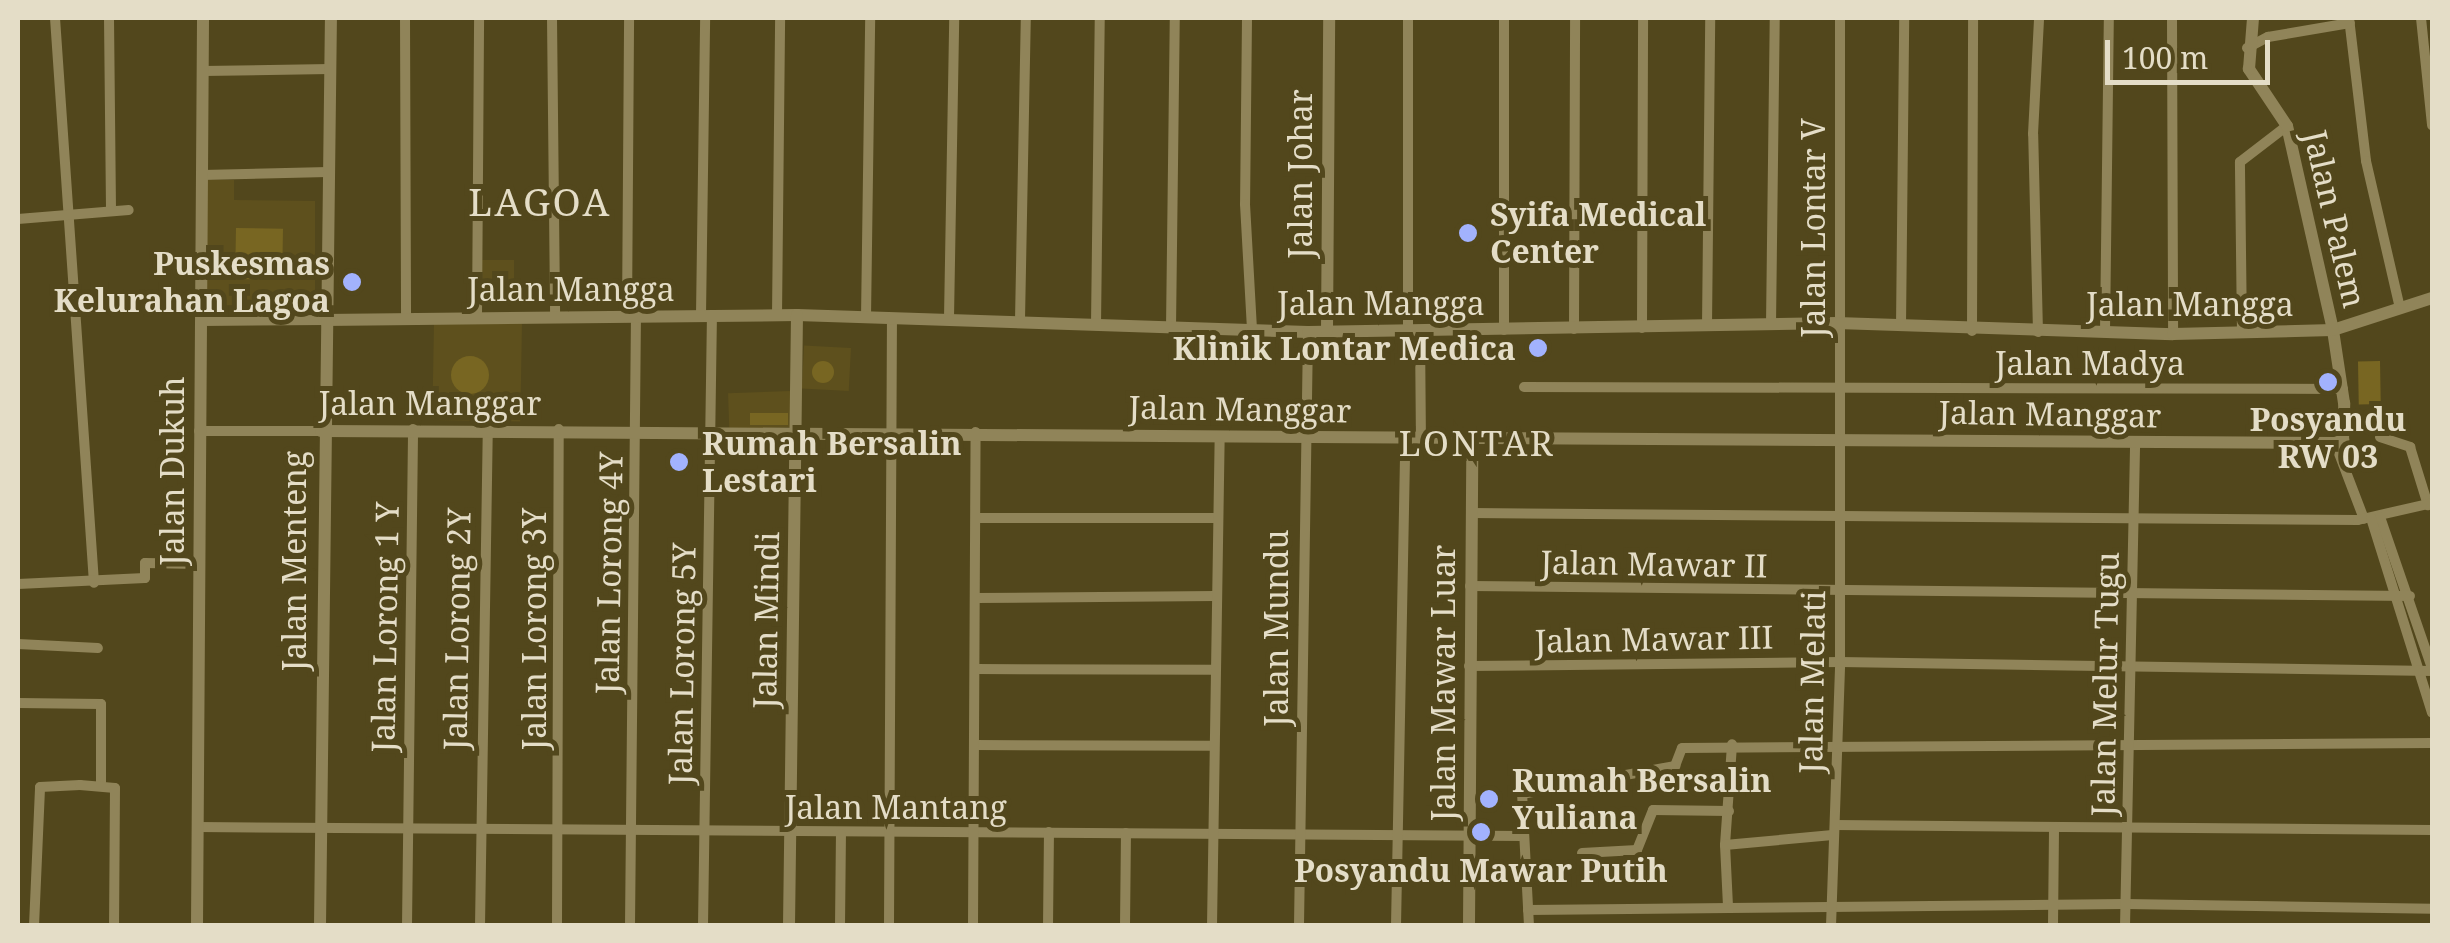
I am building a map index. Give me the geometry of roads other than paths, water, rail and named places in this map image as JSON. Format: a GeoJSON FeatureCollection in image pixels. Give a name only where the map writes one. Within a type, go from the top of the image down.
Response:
{"type":"FeatureCollection","features":[{"type":"Feature","properties":{"kind":"street"},"geometry":{"type":"LineString","coordinates":[[55,18],[94,582]]}},
{"type":"Feature","properties":{"kind":"street"},"geometry":{"type":"LineString","coordinates":[[109,18],[111,211]]}},
{"type":"Feature","properties":{"kind":"street","name":"Jalan Dukuh"},"geometry":{"type":"LineString","coordinates":[[197,926],[204,18]]}},
{"type":"Feature","properties":{"kind":"street","name":"Jalan Menteng"},"geometry":{"type":"LineString","coordinates":[[320,926],[322,431],[331,18]]}},
{"type":"Feature","properties":{"kind":"street"},"geometry":{"type":"LineString","coordinates":[[405,18],[406,318]]}},
{"type":"Feature","properties":{"kind":"street"},"geometry":{"type":"LineString","coordinates":[[477,316],[479,18]]}},
{"type":"Feature","properties":{"kind":"street"},"geometry":{"type":"LineString","coordinates":[[552,18],[555,316]]}},
{"type":"Feature","properties":{"kind":"street","name":"Jalan Lorong 4Y"},"geometry":{"type":"LineString","coordinates":[[629,18],[636,430],[630,926]]}},
{"type":"Feature","properties":{"kind":"street","name":"Jalan Lorong 5Y"},"geometry":{"type":"LineString","coordinates":[[703,926],[712,428],[707,315],[705,18]]}},
{"type":"Feature","properties":{"kind":"street"},"geometry":{"type":"LineString","coordinates":[[778,316],[780,18]]}},
{"type":"Feature","properties":{"kind":"street"},"geometry":{"type":"LineString","coordinates":[[866,318],[870,18]]}},
{"type":"Feature","properties":{"kind":"street"},"geometry":{"type":"LineString","coordinates":[[949,318],[954,18]]}},
{"type":"Feature","properties":{"kind":"street"},"geometry":{"type":"LineString","coordinates":[[1020,320],[1026,18]]}},
{"type":"Feature","properties":{"kind":"street"},"geometry":{"type":"LineString","coordinates":[[1096,324],[1100,18]]}},
{"type":"Feature","properties":{"kind":"street"},"geometry":{"type":"LineString","coordinates":[[1172,328],[1175,18]]}},
{"type":"Feature","properties":{"kind":"street"},"geometry":{"type":"LineString","coordinates":[[1247,18],[1245,204],[1252,330]]}},
{"type":"Feature","properties":{"kind":"street","name":"Jalan Johar"},"geometry":{"type":"LineString","coordinates":[[1327,331],[1329,18]]}},
{"type":"Feature","properties":{"kind":"street"},"geometry":{"type":"LineString","coordinates":[[1408,18],[1414,332],[1421,440]]}},
{"type":"Feature","properties":{"kind":"street"},"geometry":{"type":"LineString","coordinates":[[1504,18],[1504,330]]}},
{"type":"Feature","properties":{"kind":"street"},"geometry":{"type":"LineString","coordinates":[[1574,18],[1574,329]]}},
{"type":"Feature","properties":{"kind":"street"},"geometry":{"type":"LineString","coordinates":[[1642,328],[1644,18]]}},
{"type":"Feature","properties":{"kind":"street"},"geometry":{"type":"LineString","coordinates":[[1707,326],[1710,18]]}},
{"type":"Feature","properties":{"kind":"street"},"geometry":{"type":"LineString","coordinates":[[1771,325],[1776,18]]}},
{"type":"Feature","properties":{"kind":"street","name":"Jalan Lontar V"},"geometry":{"type":"LineString","coordinates":[[1838,439],[1840,18]]}},
{"type":"Feature","properties":{"kind":"street"},"geometry":{"type":"LineString","coordinates":[[1901,326],[1904,18]]}},
{"type":"Feature","properties":{"kind":"street"},"geometry":{"type":"LineString","coordinates":[[1972,332],[1973,18]]}},
{"type":"Feature","properties":{"kind":"street"},"geometry":{"type":"LineString","coordinates":[[2038,332],[2032,134],[2039,18]]}},
{"type":"Feature","properties":{"kind":"street"},"geometry":{"type":"LineString","coordinates":[[2105,332],[2109,18]]}},
{"type":"Feature","properties":{"kind":"street"},"geometry":{"type":"LineString","coordinates":[[2172,18],[2173,334]]}},
{"type":"Feature","properties":{"kind":"street"},"geometry":{"type":"LineString","coordinates":[[2247,48],[2253,18]]}},
{"type":"Feature","properties":{"kind":"street"},"geometry":{"type":"LineString","coordinates":[[2421,18],[2432,125]]}},
{"type":"Feature","properties":{"kind":"street"},"geometry":{"type":"LineString","coordinates":[[2247,48],[2268,37],[2350,20],[2366,161],[2400,308]]}},
{"type":"Feature","properties":{"kind":"street","name":"Jalan Palem"},"geometry":{"type":"LineString","coordinates":[[2247,48],[2252,76],[2286,126],[2343,389],[2338,442]]}},
{"type":"Feature","properties":{"kind":"street"},"geometry":{"type":"LineString","coordinates":[[203,71],[330,69]]}},
{"type":"Feature","properties":{"kind":"street"},"geometry":{"type":"LineString","coordinates":[[2242,333],[2240,162],[2286,126]]}},
{"type":"Feature","properties":{"kind":"street"},"geometry":{"type":"LineString","coordinates":[[202,175],[328,172]]}},
{"type":"Feature","properties":{"kind":"street"},"geometry":{"type":"LineString","coordinates":[[18,219],[129,210]]}},
{"type":"Feature","properties":{"kind":"street","name":"Jalan Mangga"},"geometry":{"type":"LineString","coordinates":[[324,320],[796,315],[1308,332],[1837,323],[1972,332],[2173,334],[2333,330],[2432,298]]}},
{"type":"Feature","properties":{"kind":"street","name":"Jalan Mindi"},"geometry":{"type":"LineString","coordinates":[[789,926],[798,430],[796,315]]}},
{"type":"Feature","properties":{"kind":"street"},"geometry":{"type":"LineString","coordinates":[[888,926],[892,319]]}},
{"type":"Feature","properties":{"kind":"street"},"geometry":{"type":"LineString","coordinates":[[201,321],[324,320]]}},
{"type":"Feature","properties":{"kind":"street","name":"Jalan Mundu"},"geometry":{"type":"LineString","coordinates":[[1299,926],[1302,436],[1308,332]]}},
{"type":"Feature","properties":{"kind":"street","name":"Jalan Madya"},"geometry":{"type":"LineString","coordinates":[[1524,387],[2343,389]]}},
{"type":"Feature","properties":{"kind":"street","name":"Jalan Manggar"},"geometry":{"type":"LineString","coordinates":[[199,431],[712,428],[1421,440],[2338,442]]}},
{"type":"Feature","properties":{"kind":"street","name":"Jalan Lorong 1 Y"},"geometry":{"type":"LineString","coordinates":[[407,926],[412,429]]}},
{"type":"Feature","properties":{"kind":"street","name":"Jalan Lorong 2Y"},"geometry":{"type":"LineString","coordinates":[[480,926],[488,430]]}},
{"type":"Feature","properties":{"kind":"street","name":"Jalan Lorong 3Y"},"geometry":{"type":"LineString","coordinates":[[557,926],[559,430]]}},
{"type":"Feature","properties":{"kind":"street"},"geometry":{"type":"LineString","coordinates":[[974,926],[976,432]]}},
{"type":"Feature","properties":{"kind":"street"},"geometry":{"type":"LineString","coordinates":[[1212,926],[1220,436]]}},
{"type":"Feature","properties":{"kind":"street"},"geometry":{"type":"LineString","coordinates":[[1471,513],[2371,518],[2430,504],[2410,447],[2380,437]]}},
{"type":"Feature","properties":{"kind":"street"},"geometry":{"type":"LineString","coordinates":[[1396,926],[1405,439]]}},
{"type":"Feature","properties":{"kind":"street","name":"Jalan Melati"},"geometry":{"type":"LineString","coordinates":[[1831,926],[1840,662],[1838,439]]}},
{"type":"Feature","properties":{"kind":"street","name":"Jalan Mawar Luar"},"geometry":{"type":"LineString","coordinates":[[1469,926],[1472,440]]}},
{"type":"Feature","properties":{"kind":"street"},"geometry":{"type":"LineString","coordinates":[[2338,442],[2405,597],[2429,670],[2432,713]]}},
{"type":"Feature","properties":{"kind":"street","name":"Jalan Melur Tugu"},"geometry":{"type":"LineString","coordinates":[[2125,926],[2136,443]]}},
{"type":"Feature","properties":{"kind":"street"},"geometry":{"type":"LineString","coordinates":[[976,518],[1216,518]]}},
{"type":"Feature","properties":{"kind":"street"},"geometry":{"type":"LineString","coordinates":[[18,584],[145,578],[145,563],[199,564]]}},
{"type":"Feature","properties":{"kind":"street","name":"Jalan Mawar II"},"geometry":{"type":"LineString","coordinates":[[1470,586],[2405,597]]}},
{"type":"Feature","properties":{"kind":"street"},"geometry":{"type":"LineString","coordinates":[[976,598],[1215,596]]}},
{"type":"Feature","properties":{"kind":"street"},"geometry":{"type":"LineString","coordinates":[[18,644],[98,648]]}},
{"type":"Feature","properties":{"kind":"street","name":"Jalan Mawar III"},"geometry":{"type":"LineString","coordinates":[[1469,666],[1840,662],[2429,670]]}},
{"type":"Feature","properties":{"kind":"street"},"geometry":{"type":"LineString","coordinates":[[976,669],[1214,670]]}},
{"type":"Feature","properties":{"kind":"street"},"geometry":{"type":"LineString","coordinates":[[18,703],[101,704],[101,786]]}},
{"type":"Feature","properties":{"kind":"street"},"geometry":{"type":"LineString","coordinates":[[1529,926],[1522,794],[1677,766],[1682,748],[1732,744],[2129,740],[2432,742]]}},
{"type":"Feature","properties":{"kind":"street"},"geometry":{"type":"LineString","coordinates":[[976,744],[1213,746]]}},
{"type":"Feature","properties":{"kind":"street"},"geometry":{"type":"LineString","coordinates":[[1728,906],[1725,845],[1732,744]]}},
{"type":"Feature","properties":{"kind":"street"},"geometry":{"type":"LineString","coordinates":[[34,926],[40,787],[101,786],[116,788],[114,926]]}},
{"type":"Feature","properties":{"kind":"street"},"geometry":{"type":"LineString","coordinates":[[1582,854],[1637,850],[1653,810],[1729,811]]}},
{"type":"Feature","properties":{"kind":"street","name":"Jalan Mantang"},"geometry":{"type":"LineString","coordinates":[[198,826],[889,835],[1049,832],[1523,836]]}},
{"type":"Feature","properties":{"kind":"street"},"geometry":{"type":"LineString","coordinates":[[2053,926],[2054,827]]}},
{"type":"Feature","properties":{"kind":"street"},"geometry":{"type":"LineString","coordinates":[[1725,845],[1834,830],[2432,830]]}},
{"type":"Feature","properties":{"kind":"street"},"geometry":{"type":"LineString","coordinates":[[1048,926],[1049,832]]}},
{"type":"Feature","properties":{"kind":"street"},"geometry":{"type":"LineString","coordinates":[[1124,926],[1126,833]]}},
{"type":"Feature","properties":{"kind":"street"},"geometry":{"type":"LineString","coordinates":[[840,926],[842,834]]}},
{"type":"Feature","properties":{"kind":"street"},"geometry":{"type":"LineString","coordinates":[[1528,910],[2126,904],[2432,909]]}},
{"type":"Feature","properties":{"kind":"place","name":"Syifa Medical Center"},"geometry":{"type":"Point","coordinates":[1468,233]}},
{"type":"Feature","properties":{"kind":"place","name":"Puskesmas Kelurahan Lagoa"},"geometry":{"type":"Point","coordinates":[352,282]}},
{"type":"Feature","properties":{"kind":"place","name":"Klinik Lontar Medica"},"geometry":{"type":"Point","coordinates":[1538,348]}},
{"type":"Feature","properties":{"kind":"place","name":"Posyandu RW 03"},"geometry":{"type":"Point","coordinates":[2328,382]}},
{"type":"Feature","properties":{"kind":"place","name":"Rumah Bersalin Lestari"},"geometry":{"type":"Point","coordinates":[679,462]}},
{"type":"Feature","properties":{"kind":"place","name":"Rumah Bersalin Yuliana"},"geometry":{"type":"Point","coordinates":[1489,799]}},
{"type":"Feature","properties":{"kind":"place","name":"Posyandu Mawar Putih"},"geometry":{"type":"Point","coordinates":[1481,832]}},
{"type":"Feature","properties":{"kind":"district","name":"LAGOA"},"geometry":{"type":"Point","coordinates":[540,202]}},
{"type":"Feature","properties":{"kind":"district","name":"LONTAR"},"geometry":{"type":"Point","coordinates":[1477,443]}}]}
